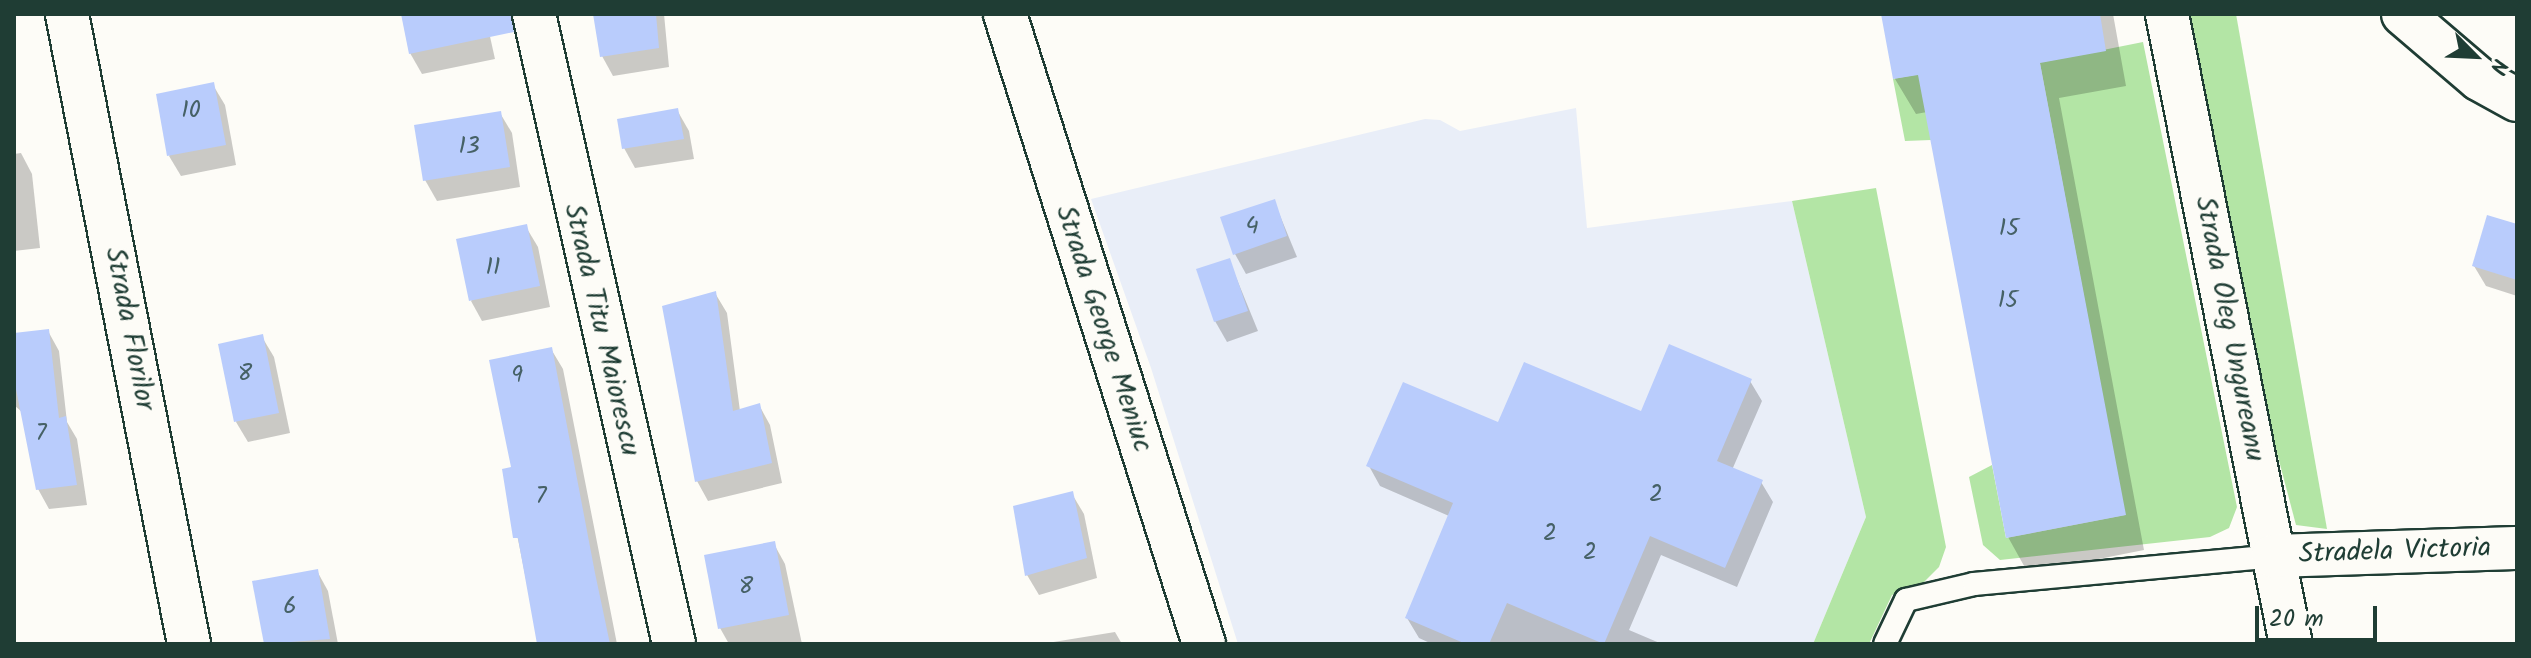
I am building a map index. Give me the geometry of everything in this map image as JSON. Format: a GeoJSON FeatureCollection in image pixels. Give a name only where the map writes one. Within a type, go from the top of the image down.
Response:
{"type":"FeatureCollection","features":[{"type":"Feature","properties":{"kind":"street","name":"Strada Florilor"},"geometry":{"type":"LineString","coordinates":[[67,14],[189,644]]}},
{"type":"Feature","properties":{"kind":"street","name":"Strada Titu Maiorescu"},"geometry":{"type":"LineString","coordinates":[[534,14],[674,644]]}},
{"type":"Feature","properties":{"kind":"street","name":"Strada George Meniuc"},"geometry":{"type":"LineString","coordinates":[[1005,14],[1204,644]]}},
{"type":"Feature","properties":{"kind":"street","name":"Strada Oleg Ungureanu"},"geometry":{"type":"LineString","coordinates":[[2167,14],[2291,644]]}},
{"type":"Feature","properties":{"kind":"street"},"geometry":{"type":"LineString","coordinates":[[2403,14],[2479,79],[2517,100]]}},
{"type":"Feature","properties":{"kind":"street","name":"Stradela Victoria"},"geometry":{"type":"LineString","coordinates":[[2273,556],[2517,548]]}},
{"type":"Feature","properties":{"kind":"lane"},"geometry":{"type":"LineString","coordinates":[[1885,644],[1906,600],[1974,584],[2273,556]]}},
{"type":"Feature","properties":{"kind":"shaded area"},"geometry":{"type":"Polygon","coordinates":[[[1576,108],[1587,228],[1792,201],[1866,517],[1813,644],[1238,644],[1151,368],[1091,199],[1425,119],[1440,120],[1460,131],[1576,108]]]}},
{"type":"Feature","properties":{"kind":"green space"},"geometry":{"type":"Polygon","coordinates":[[[2188,14],[2236,14],[2327,529],[2296,525],[2262,396],[2188,14]]]}},
{"type":"Feature","properties":{"kind":"green space"},"geometry":{"type":"Polygon","coordinates":[[[2143,42],[2237,507],[2229,528],[2210,537],[2000,560],[1983,545],[1969,477],[1992,465],[2006,538],[2125,515],[2039,58],[1931,140],[1905,141],[1893,79],[2041,52],[2043,62],[2143,42]]]}},
{"type":"Feature","properties":{"kind":"green space"},"geometry":{"type":"Polygon","coordinates":[[[1876,188],[1946,547],[1939,567],[1923,583],[1892,595],[1869,644],[1813,644],[1866,517],[1792,201],[1876,188]]]}},
{"type":"Feature","properties":{"kind":"building"},"geometry":{"type":"Polygon","coordinates":[[[401,14],[511,14],[514,32],[409,54],[401,14]]]}},
{"type":"Feature","properties":{"kind":"building"},"geometry":{"type":"Polygon","coordinates":[[[593,14],[656,14],[659,48],[600,57],[593,14]]]}},
{"type":"Feature","properties":{"kind":"building"},"geometry":{"type":"Polygon","coordinates":[[[1881,14],[2100,14],[2106,51],[2040,63],[2126,515],[2006,538],[1918,75],[1893,79],[1881,14]]]}},
{"type":"Feature","properties":{"kind":"building"},"geometry":{"type":"Polygon","coordinates":[[[214,82],[226,145],[167,156],[156,94],[214,82]]]}},
{"type":"Feature","properties":{"kind":"building"},"geometry":{"type":"Polygon","coordinates":[[[678,108],[684,139],[622,149],[617,119],[678,108]]]}},
{"type":"Feature","properties":{"kind":"building"},"geometry":{"type":"Polygon","coordinates":[[[501,111],[510,167],[423,181],[414,125],[501,111]]]}},
{"type":"Feature","properties":{"kind":"building"},"geometry":{"type":"Polygon","coordinates":[[[1275,199],[1287,236],[1233,255],[1220,217],[1275,199]]]}},
{"type":"Feature","properties":{"kind":"building"},"geometry":{"type":"Polygon","coordinates":[[[2487,215],[2517,224],[2517,280],[2472,266],[2487,215]]]}},
{"type":"Feature","properties":{"kind":"building"},"geometry":{"type":"Polygon","coordinates":[[[527,224],[540,286],[469,301],[456,239],[527,224]]]}},
{"type":"Feature","properties":{"kind":"building"},"geometry":{"type":"Polygon","coordinates":[[[1230,258],[1248,311],[1214,322],[1196,269],[1230,258]]]}},
{"type":"Feature","properties":{"kind":"building"},"geometry":{"type":"Polygon","coordinates":[[[716,291],[733,411],[760,403],[772,463],[695,482],[662,306],[716,291]]]}},
{"type":"Feature","properties":{"kind":"building"},"geometry":{"type":"Polygon","coordinates":[[[49,329],[59,418],[66,416],[77,485],[36,490],[14,379],[14,333],[49,329]]]}},
{"type":"Feature","properties":{"kind":"building"},"geometry":{"type":"Polygon","coordinates":[[[263,334],[279,413],[234,422],[218,344],[263,334]]]}},
{"type":"Feature","properties":{"kind":"building"},"geometry":{"type":"Polygon","coordinates":[[[1669,344],[1752,379],[1717,461],[1763,480],[1725,568],[1650,536],[1604,644],[1507,603],[1489,644],[1466,644],[1405,618],[1453,503],[1366,466],[1403,382],[1498,422],[1524,362],[1641,411],[1669,344]]]}},
{"type":"Feature","properties":{"kind":"building"},"geometry":{"type":"Polygon","coordinates":[[[552,347],[610,644],[537,644],[518,538],[513,538],[502,469],[511,467],[489,360],[552,347]]]}},
{"type":"Feature","properties":{"kind":"building"},"geometry":{"type":"Polygon","coordinates":[[[1073,491],[1087,558],[1025,576],[1013,506],[1073,491]]]}},
{"type":"Feature","properties":{"kind":"building"},"geometry":{"type":"Polygon","coordinates":[[[775,541],[789,615],[718,629],[704,555],[775,541]]]}},
{"type":"Feature","properties":{"kind":"building"},"geometry":{"type":"Polygon","coordinates":[[[318,569],[330,639],[264,644],[252,581],[318,569]]]}}]}
